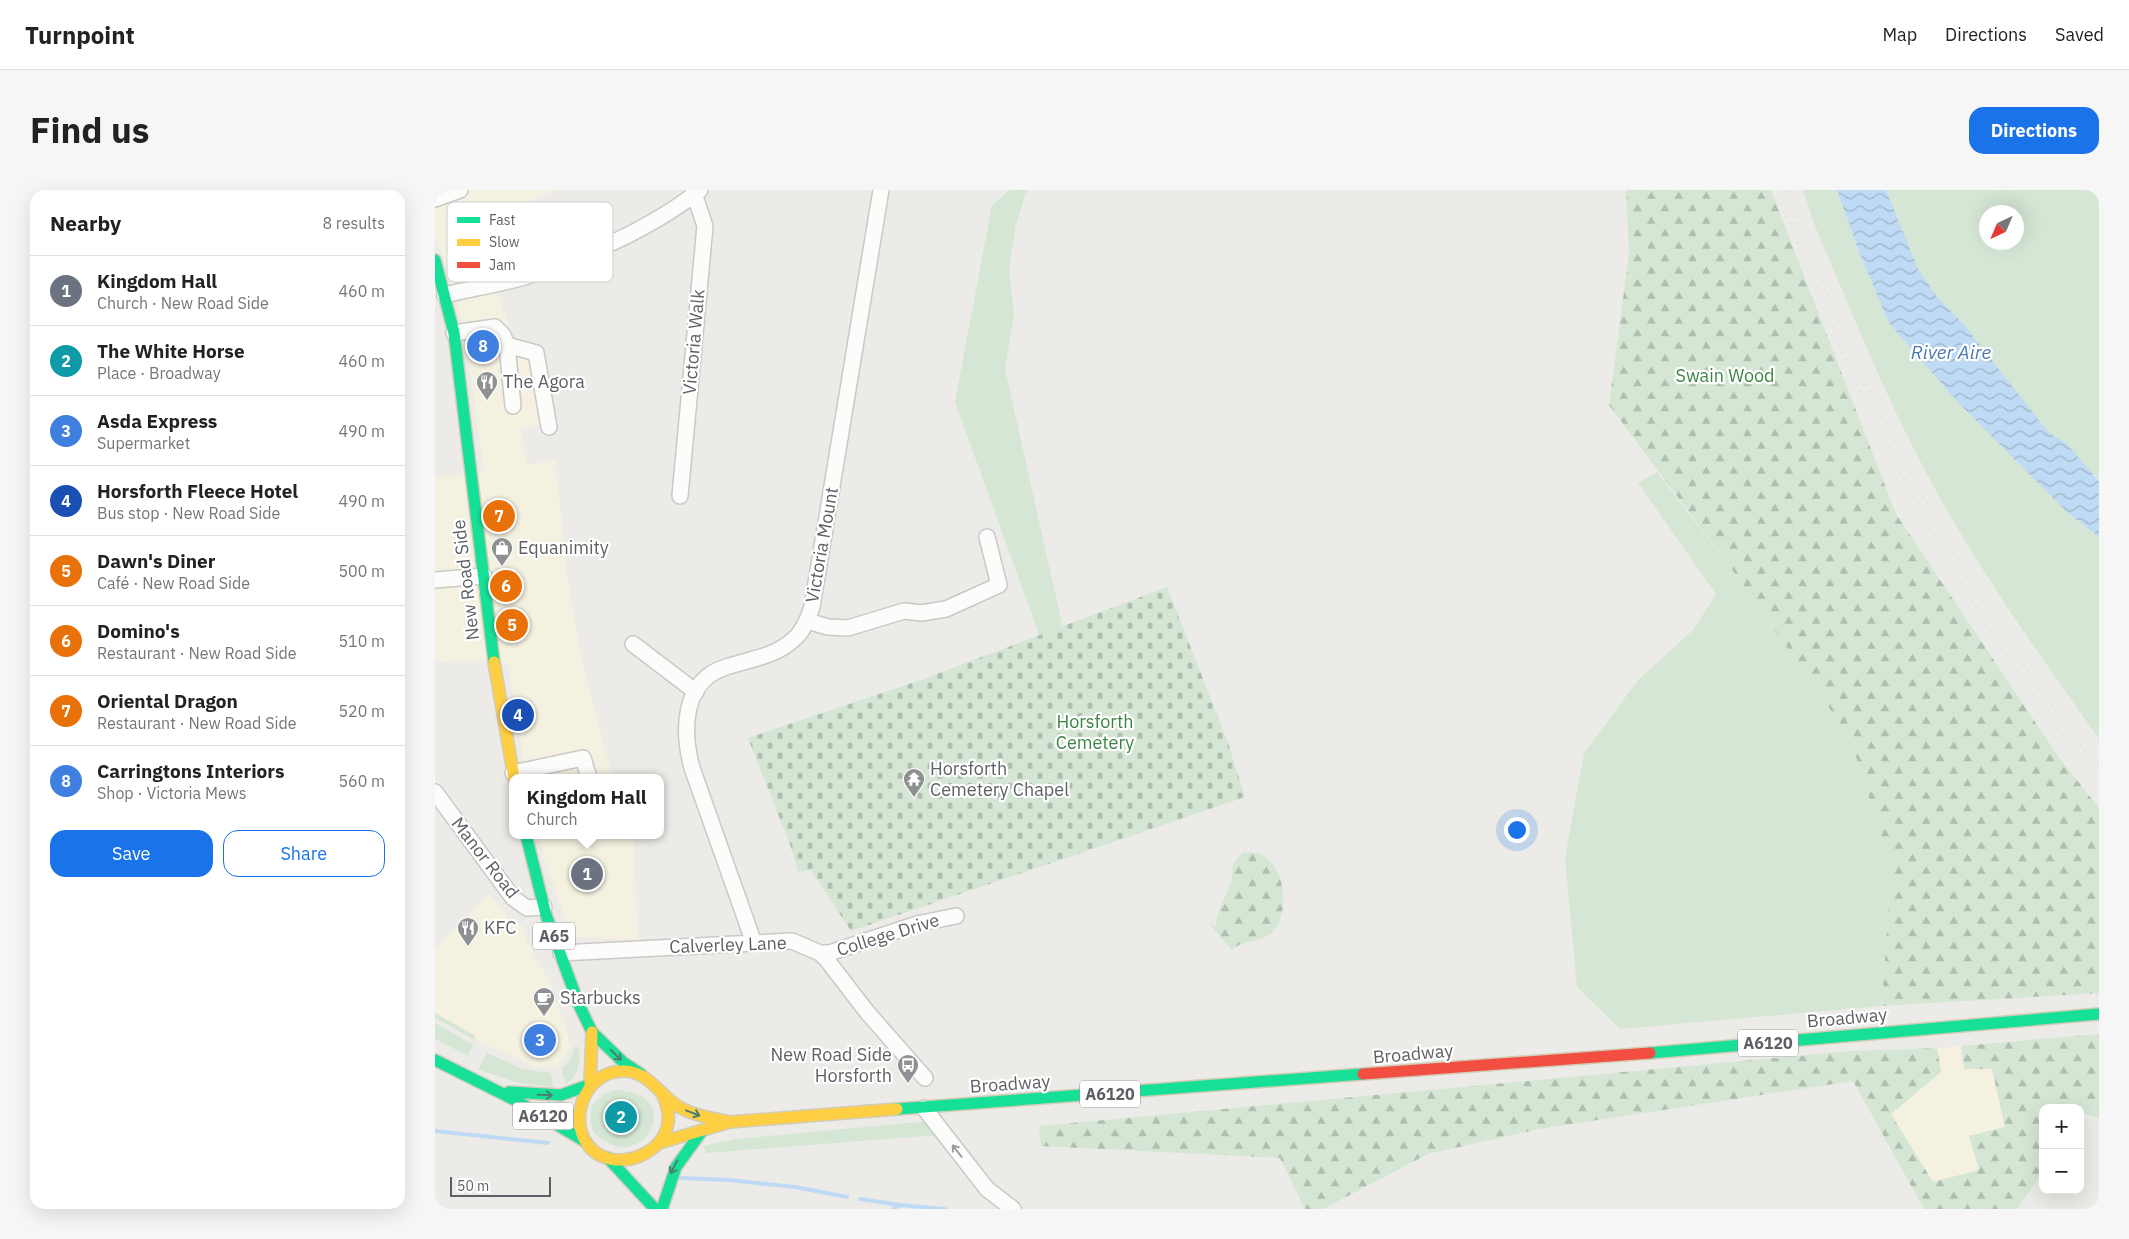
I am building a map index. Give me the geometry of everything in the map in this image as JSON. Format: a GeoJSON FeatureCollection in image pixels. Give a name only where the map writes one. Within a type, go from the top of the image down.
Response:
{"type":"FeatureCollection","features":[{"type":"Feature","properties":{"kind":"main road","name":"New Road Side"},"geometry":{"type":"LineString","coordinates":[[435,260],[453,333],[492,649],[514,774]]}},
{"type":"Feature","properties":{"kind":"main road","name":"A65"},"geometry":{"type":"LineString","coordinates":[[527,839],[544,907],[579,1005],[593,1032],[623,1062],[641,1074]]}},
{"type":"Feature","properties":{"kind":"main road","name":"Broadway"},"geometry":{"type":"LineString","coordinates":[[730,1122],[1687,1050],[2099,1014]]}},
{"type":"Feature","properties":{"kind":"main road"},"geometry":{"type":"LineString","coordinates":[[593,1032],[589,1085],[582,1097],[578,1113],[582,1134],[593,1150],[608,1158],[655,1209]]}},
{"type":"Feature","properties":{"kind":"main road","name":"A6120"},"geometry":{"type":"LineString","coordinates":[[435,1060],[500,1092],[586,1142]]}},
{"type":"Feature","properties":{"kind":"main road"},"geometry":{"type":"LineString","coordinates":[[589,1085],[613,1072],[628,1071],[641,1074],[652,1081],[661,1092],[668,1111],[667,1122],[656,1146],[654,1162]]}},
{"type":"Feature","properties":{"kind":"main road","name":"A6120"},"geometry":{"type":"LineString","coordinates":[[500,1092],[561,1095],[589,1085]]}},
{"type":"Feature","properties":{"kind":"main road","name":"A6120"},"geometry":{"type":"LineString","coordinates":[[661,1092],[677,1106],[694,1114],[730,1122]]}},
{"type":"Feature","properties":{"kind":"main road","name":"A6120"},"geometry":{"type":"LineString","coordinates":[[656,1146],[730,1122]]}},
{"type":"Feature","properties":{"kind":"main road"},"geometry":{"type":"LineString","coordinates":[[660,1209],[671,1172],[681,1155],[701,1131]]}},
{"type":"Feature","properties":{"kind":"main road"},"geometry":{"type":"LineString","coordinates":[[608,1158],[629,1160],[645,1155],[656,1146]]}},
{"type":"Feature","properties":{"kind":"main road"},"geometry":{"type":"LineString","coordinates":[[657,1190],[660,1209]]}},
{"type":"Feature","properties":{"kind":"street"},"geometry":{"type":"LineString","coordinates":[[435,199],[460,190]]}},
{"type":"Feature","properties":{"kind":"street","name":"Victoria Mount"},"geometry":{"type":"LineString","coordinates":[[754,943],[688,751],[687,714],[689,702],[714,672],[767,656],[782,649],[794,639],[813,607],[881,190]]}},
{"type":"Feature","properties":{"kind":"street"},"geometry":{"type":"LineString","coordinates":[[613,241],[653,221],[696,191]]}},
{"type":"Feature","properties":{"kind":"street","name":"Victoria Walk"},"geometry":{"type":"LineString","coordinates":[[680,496],[705,226],[696,191]]}},
{"type":"Feature","properties":{"kind":"street"},"geometry":{"type":"LineString","coordinates":[[445,295],[500,282]]}},
{"type":"Feature","properties":{"kind":"street"},"geometry":{"type":"LineString","coordinates":[[453,333],[495,327],[503,334],[507,346],[513,406]]}},
{"type":"Feature","properties":{"kind":"street"},"geometry":{"type":"LineString","coordinates":[[507,346],[533,351],[538,356],[549,427]]}},
{"type":"Feature","properties":{"kind":"street"},"geometry":{"type":"LineString","coordinates":[[807,620],[828,627],[848,628],[904,611],[921,613],[946,609],[999,585],[987,537]]}},
{"type":"Feature","properties":{"kind":"street"},"geometry":{"type":"LineString","coordinates":[[435,580],[484,576]]}},
{"type":"Feature","properties":{"kind":"street"},"geometry":{"type":"LineString","coordinates":[[633,644],[696,692]]}},
{"type":"Feature","properties":{"kind":"street"},"geometry":{"type":"LineString","coordinates":[[518,774],[583,758],[588,774]]}},
{"type":"Feature","properties":{"kind":"street","name":"Manor Road"},"geometry":{"type":"LineString","coordinates":[[435,792],[513,898],[527,908],[544,907]]}},
{"type":"Feature","properties":{"kind":"street","name":"College Drive"},"geometry":{"type":"LineString","coordinates":[[820,953],[829,953],[917,924],[956,916]]}},
{"type":"Feature","properties":{"kind":"street","name":"Calverley Lane"},"geometry":{"type":"LineString","coordinates":[[561,954],[792,941],[820,953],[925,1078]]}},
{"type":"Feature","properties":{"kind":"street"},"geometry":{"type":"LineString","coordinates":[[924,1108],[987,1189],[1013,1209]]}},
{"type":"Feature","properties":{"kind":"shaded area"},"geometry":{"type":"Polygon","coordinates":[[[435,190],[558,190],[527,202],[447,202],[447,268],[435,235],[435,190]]]}},
{"type":"Feature","properties":{"kind":"shaded area"},"geometry":{"type":"Polygon","coordinates":[[[451,282],[495,282],[516,354],[530,358],[541,425],[521,429],[527,465],[555,460],[568,582],[582,662],[612,774],[525,774],[508,663],[479,660],[435,662],[435,478],[484,473],[465,334],[451,282]]]}},
{"type":"Feature","properties":{"kind":"shaded area"},"geometry":{"type":"Polygon","coordinates":[[[540,839],[633,839],[638,940],[571,937],[543,855],[540,839]]]}},
{"type":"Feature","properties":{"kind":"shaded area"},"geometry":{"type":"Polygon","coordinates":[[[490,894],[512,921],[523,926],[526,939],[549,981],[568,1033],[570,1047],[565,1058],[556,1066],[538,1068],[475,1040],[474,1035],[435,1013],[435,949],[490,894]]]}},
{"type":"Feature","properties":{"kind":"shaded area"},"geometry":{"type":"Polygon","coordinates":[[[1961,1046],[1964,1068],[1992,1069],[2005,1127],[1979,1170],[1933,1182],[1891,1114],[1941,1072],[1937,1048],[1961,1046]]]}},
{"type":"Feature","properties":{"kind":"green space"},"geometry":{"type":"Polygon","coordinates":[[[1010,190],[1027,190],[1016,224],[1009,268],[1014,315],[1005,369],[1063,628],[1040,637],[955,402],[992,205],[1010,190]]]}},
{"type":"Feature","properties":{"kind":"green space","name":"Swain Wood"},"geometry":{"type":"Polygon","coordinates":[[[1626,190],[1771,190],[1896,514],[2060,759],[2099,808],[2099,993],[1882,1006],[1891,866],[1850,738],[1750,594],[1609,405],[1629,254],[1626,190]]]}},
{"type":"Feature","properties":{"kind":"green space"},"geometry":{"type":"Polygon","coordinates":[[[1803,190],[1837,190],[1859,252],[1889,323],[1954,398],[2067,512],[2099,537],[2099,739],[1999,594],[1930,480],[1873,362],[1815,226],[1803,190]]]}},
{"type":"Feature","properties":{"kind":"green space"},"geometry":{"type":"Polygon","coordinates":[[[1886,190],[2099,190],[2099,479],[2008,396],[1935,314],[1886,190]]]}},
{"type":"Feature","properties":{"kind":"green space"},"geometry":{"type":"Polygon","coordinates":[[[1657,472],[1750,594],[1850,738],[1891,866],[1882,1006],[1620,1029],[1577,987],[1565,858],[1584,753],[1638,680],[1693,630],[1716,594],[1638,483],[1657,472]]]}},
{"type":"Feature","properties":{"kind":"green space","name":"Horsforth Cemetery"},"geometry":{"type":"Polygon","coordinates":[[[1167,587],[1227,740],[1245,797],[851,931],[811,870],[798,872],[791,847],[748,738],[921,680],[1167,587]]]}},
{"type":"Feature","properties":{"kind":"green space"},"geometry":{"type":"Polygon","coordinates":[[[1243,852],[1262,855],[1276,869],[1283,888],[1283,910],[1276,928],[1266,937],[1242,944],[1232,950],[1209,924],[1216,927],[1217,916],[1231,882],[1233,864],[1243,852]]]}},
{"type":"Feature","properties":{"kind":"green space"},"geometry":{"type":"Polygon","coordinates":[[[435,1013],[474,1035],[475,1040],[435,1018],[435,1013]]]}},
{"type":"Feature","properties":{"kind":"green space"},"geometry":{"type":"Polygon","coordinates":[[[435,1023],[473,1045],[468,1056],[435,1039],[435,1023]]]}},
{"type":"Feature","properties":{"kind":"green space"},"geometry":{"type":"Polygon","coordinates":[[[2099,1034],[2099,1118],[2084,1113],[2084,1104],[2039,1104],[2039,1178],[2017,1209],[1924,1209],[1853,1081],[1539,1129],[1428,1154],[1323,1209],[1305,1209],[1280,1158],[1041,1146],[1039,1126],[1850,1051],[1937,1048],[1941,1072],[1891,1114],[1933,1182],[1979,1170],[1969,1136],[2005,1127],[1992,1069],[1964,1069],[1961,1046],[2099,1034]]]}},
{"type":"Feature","properties":{"kind":"green space"},"geometry":{"type":"Polygon","coordinates":[[[574,1047],[579,1047],[578,1068],[571,1080],[566,1084],[561,1069],[571,1060],[574,1047]]]}},
{"type":"Feature","properties":{"kind":"green space"},"geometry":{"type":"Polygon","coordinates":[[[487,1053],[522,1069],[551,1073],[553,1087],[518,1083],[478,1069],[487,1053]]]}},
{"type":"Feature","properties":{"kind":"green space"},"geometry":{"type":"Polygon","coordinates":[[[616,1090],[637,1094],[649,1103],[654,1114],[652,1126],[645,1137],[635,1145],[621,1147],[606,1142],[596,1135],[592,1129],[591,1106],[606,1093],[616,1090]]]}},
{"type":"Feature","properties":{"kind":"green space"},"geometry":{"type":"Polygon","coordinates":[[[931,1121],[938,1135],[707,1153],[703,1146],[736,1139],[931,1121]]]}},
{"type":"Feature","properties":{"kind":"water","name":"River Aire"},"geometry":{"type":"Polygon","coordinates":[[[1837,190],[1886,190],[1918,269],[1938,298],[1965,326],[2048,432],[2067,444],[2099,481],[2099,537],[2067,512],[1954,398],[1889,323],[1859,252],[1837,190]]]}},
{"type":"Feature","properties":{"kind":"waterway"},"geometry":{"type":"LineString","coordinates":[[435,1131],[548,1143]]}},
{"type":"Feature","properties":{"kind":"waterway"},"geometry":{"type":"LineString","coordinates":[[681,1178],[729,1180],[795,1187],[847,1197]]}},
{"type":"Feature","properties":{"kind":"waterway"},"geometry":{"type":"LineString","coordinates":[[860,1199],[900,1205]]}},
{"type":"Feature","properties":{"kind":"waterway"},"geometry":{"type":"LineString","coordinates":[[893,1209],[900,1205],[945,1209]]}},
{"type":"Feature","properties":{"kind":"railway"},"geometry":{"type":"LineString","coordinates":[[1777,190],[1841,349],[1914,500],[1955,573],[1999,644],[2047,715],[2099,784]]}},
{"type":"Feature","properties":{"kind":"railway"},"geometry":{"type":"LineString","coordinates":[[1787,190],[1849,344],[1920,492],[1960,564],[2003,634],[2049,702],[2099,769]]}},
{"type":"Feature","properties":{"kind":"traffic: fast"},"geometry":{"type":"LineString","coordinates":[[435,260],[454,333],[494,662]]}},
{"type":"Feature","properties":{"kind":"traffic: fast"},"geometry":{"type":"LineString","coordinates":[[527,839],[546,915],[579,1005],[592,1032],[623,1062],[641,1074]]}},
{"type":"Feature","properties":{"kind":"traffic: fast"},"geometry":{"type":"LineString","coordinates":[[1650,1053],[2099,1014]]}},
{"type":"Feature","properties":{"kind":"traffic: fast"},"geometry":{"type":"LineString","coordinates":[[435,1060],[517,1101],[586,1142]]}},
{"type":"Feature","properties":{"kind":"traffic: fast"},"geometry":{"type":"LineString","coordinates":[[897,1109],[1363,1074]]}},
{"type":"Feature","properties":{"kind":"traffic: fast"},"geometry":{"type":"LineString","coordinates":[[509,1092],[561,1095],[589,1085]]}},
{"type":"Feature","properties":{"kind":"traffic: fast"},"geometry":{"type":"LineString","coordinates":[[662,1209],[676,1167],[702,1131]]}},
{"type":"Feature","properties":{"kind":"traffic: fast"},"geometry":{"type":"LineString","coordinates":[[608,1158],[655,1209]]}},
{"type":"Feature","properties":{"kind":"traffic: slow"},"geometry":{"type":"LineString","coordinates":[[494,662],[513,774]]}},
{"type":"Feature","properties":{"kind":"traffic: slow"},"geometry":{"type":"LineString","coordinates":[[590,1084],[592,1032]]}},
{"type":"Feature","properties":{"kind":"traffic: slow"},"geometry":{"type":"LineString","coordinates":[[662,1093],[668,1111],[668,1123],[661,1140],[647,1153],[629,1159],[610,1159],[595,1152],[585,1140],[580,1126],[580,1111],[584,1097],[593,1084],[606,1075],[622,1071],[639,1074],[653,1084],[672,1102],[691,1113],[730,1122]]}},
{"type":"Feature","properties":{"kind":"traffic: slow"},"geometry":{"type":"LineString","coordinates":[[659,1143],[730,1122],[897,1109]]}},
{"type":"Feature","properties":{"kind":"traffic: jam"},"geometry":{"type":"LineString","coordinates":[[1363,1074],[1650,1053]]}},
{"type":"Feature","properties":{"kind":"place","name":"Carringtons Interiors"},"geometry":{"type":"Point","coordinates":[483,346]}},
{"type":"Feature","properties":{"kind":"place","name":"The Agora"},"geometry":{"type":"Point","coordinates":[487,401]}},
{"type":"Feature","properties":{"kind":"place","name":"Oriental Dragon"},"geometry":{"type":"Point","coordinates":[499,516]}},
{"type":"Feature","properties":{"kind":"place","name":"Equanimity"},"geometry":{"type":"Point","coordinates":[502,567]}},
{"type":"Feature","properties":{"kind":"place","name":"Domino's"},"geometry":{"type":"Point","coordinates":[506,586]}},
{"type":"Feature","properties":{"kind":"place","name":"Dawn's Diner"},"geometry":{"type":"Point","coordinates":[512,625]}},
{"type":"Feature","properties":{"kind":"place","name":"Horsforth Fleece Hotel"},"geometry":{"type":"Point","coordinates":[518,715]}},
{"type":"Feature","properties":{"kind":"place","name":"Horsforth Cemetery Chapel"},"geometry":{"type":"Point","coordinates":[914,798]}},
{"type":"Feature","properties":{"kind":"place","name":"Kingdom Hall"},"geometry":{"type":"Point","coordinates":[587,874]}},
{"type":"Feature","properties":{"kind":"place","name":"KFC"},"geometry":{"type":"Point","coordinates":[468,947]}},
{"type":"Feature","properties":{"kind":"place","name":"Starbucks"},"geometry":{"type":"Point","coordinates":[544,1017]}},
{"type":"Feature","properties":{"kind":"place","name":"Asda Express"},"geometry":{"type":"Point","coordinates":[540,1040]}},
{"type":"Feature","properties":{"kind":"place","name":"New Road Side Horsforth"},"geometry":{"type":"Point","coordinates":[908,1084]}},
{"type":"Feature","properties":{"kind":"place","name":"The White Horse"},"geometry":{"type":"Point","coordinates":[621,1117]}}]}
